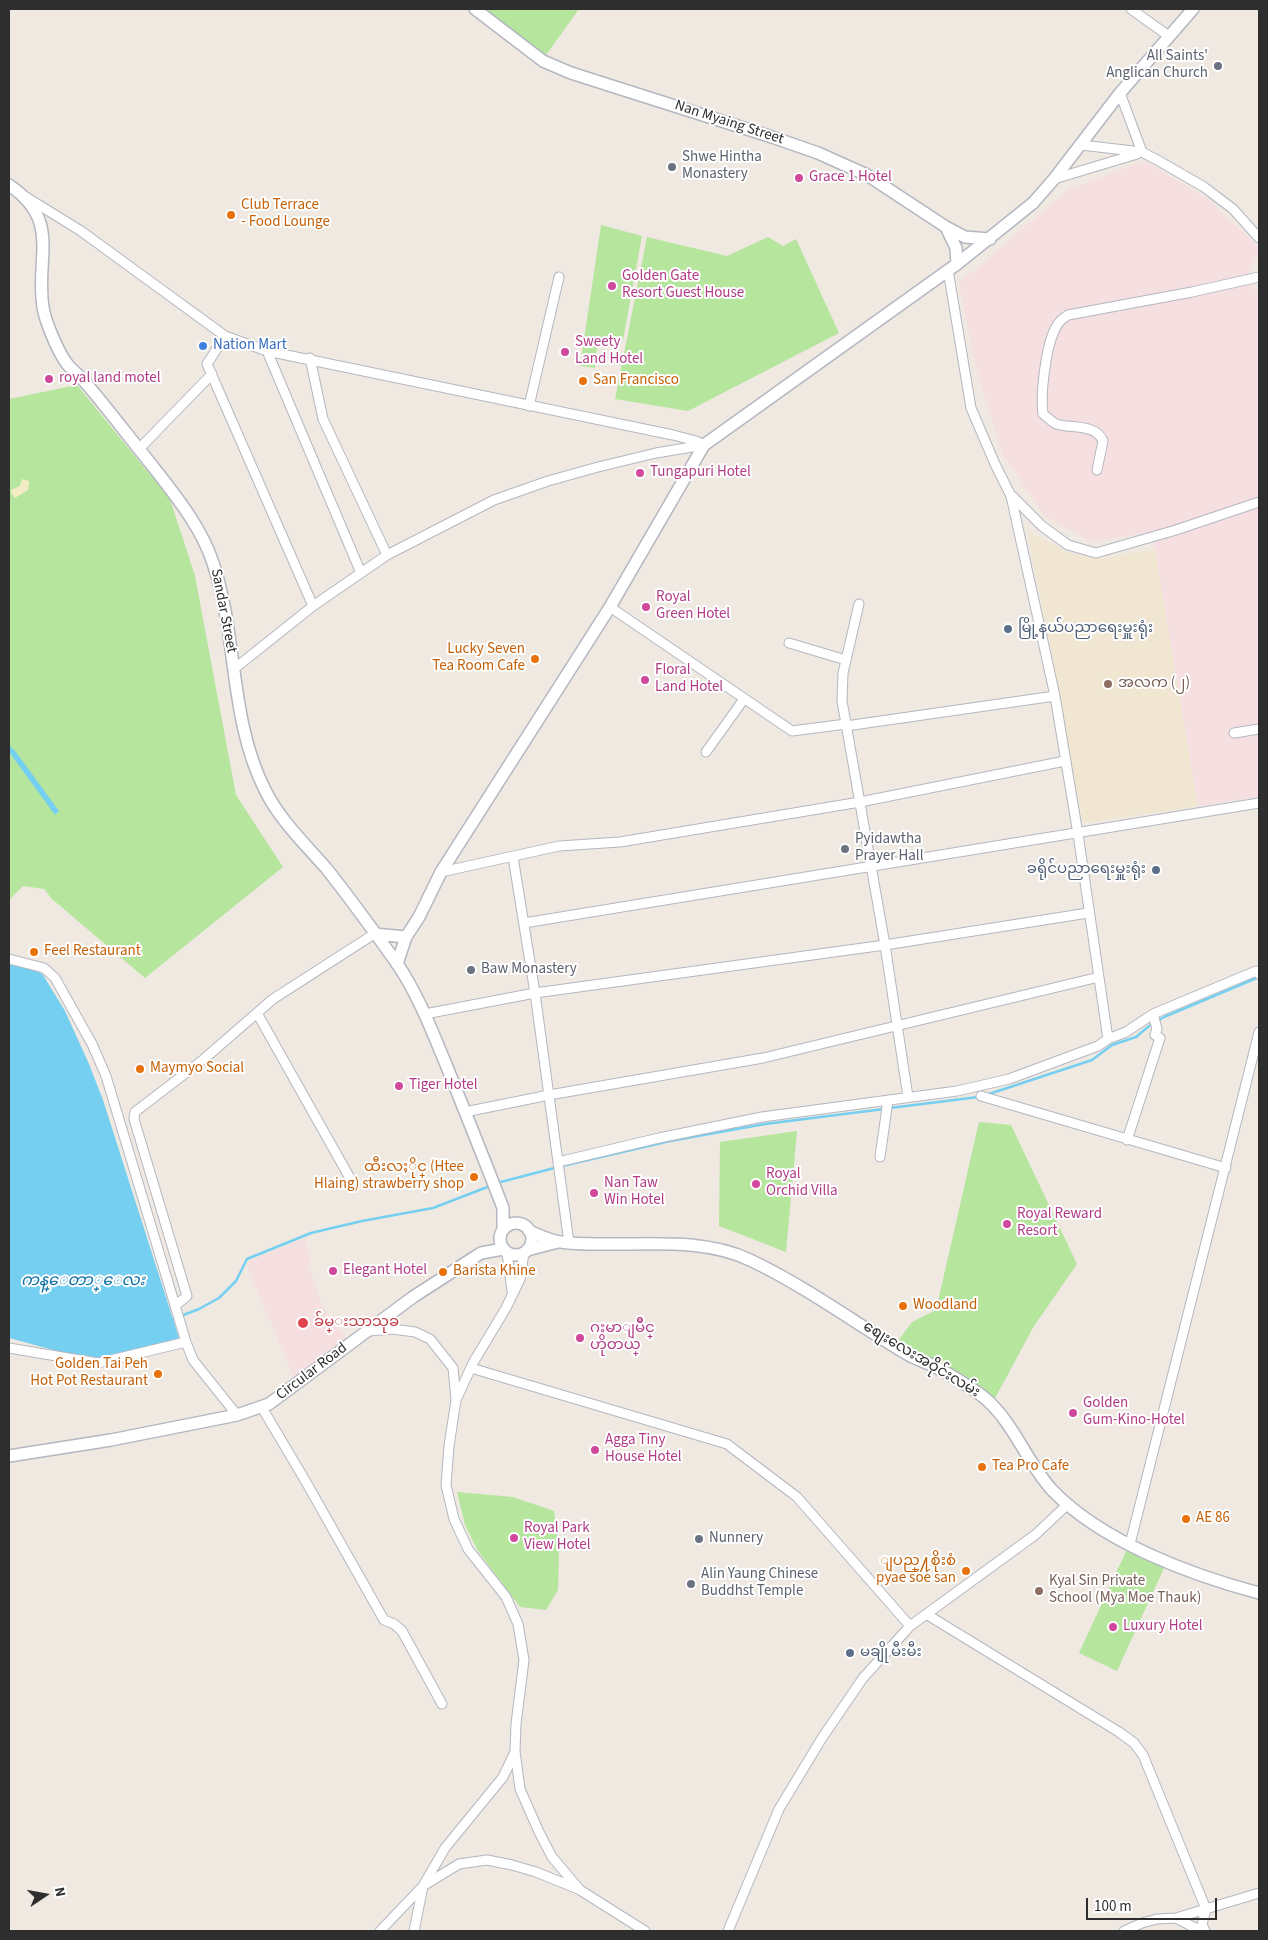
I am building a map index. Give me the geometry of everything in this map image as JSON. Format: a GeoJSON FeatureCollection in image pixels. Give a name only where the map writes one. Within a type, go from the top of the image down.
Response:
{"type":"FeatureCollection","features":[{"type":"Feature","properties":{"kind":"street","name":"Nan Myaing Street"},"geometry":{"type":"LineString","coordinates":[[475,9],[543,60],[571,74],[715,118],[818,153],[867,175],[946,227],[965,236],[990,239]]}},
{"type":"Feature","properties":{"kind":"street"},"geometry":{"type":"LineString","coordinates":[[1131,9],[1170,37]]}},
{"type":"Feature","properties":{"kind":"street"},"geometry":{"type":"LineString","coordinates":[[397,964],[406,937],[419,917],[441,872],[610,607],[704,445],[952,267],[1034,203],[1120,93],[1193,9]]}},
{"type":"Feature","properties":{"kind":"street"},"geometry":{"type":"LineString","coordinates":[[1120,93],[1142,152]]}},
{"type":"Feature","properties":{"kind":"street"},"geometry":{"type":"LineString","coordinates":[[1081,145],[1142,152],[1204,187],[1233,209],[1259,238]]}},
{"type":"Feature","properties":{"kind":"street"},"geometry":{"type":"LineString","coordinates":[[1054,179],[1142,152]]}},
{"type":"Feature","properties":{"kind":"street"},"geometry":{"type":"LineString","coordinates":[[13,188],[81,231],[225,336],[268,351],[310,358],[529,406],[673,435],[704,445]]}},
{"type":"Feature","properties":{"kind":"street","name":"Sandar Street"},"geometry":{"type":"LineString","coordinates":[[13,188],[38,214],[44,244],[42,271],[43,308],[61,353],[139,449],[193,522],[212,560],[222,592],[241,719],[252,763],[266,794],[347,895],[397,964],[425,1014],[503,1208]]}},
{"type":"Feature","properties":{"kind":"street"},"geometry":{"type":"LineString","coordinates":[[946,227],[956,248],[952,267],[971,408],[995,464],[1012,496],[1055,696],[1078,834],[1088,913],[1108,1039]]}},
{"type":"Feature","properties":{"kind":"street"},"geometry":{"type":"LineString","coordinates":[[529,406],[559,277]]}},
{"type":"Feature","properties":{"kind":"street"},"geometry":{"type":"LineString","coordinates":[[1097,470],[1103,441],[1101,437],[1095,432],[1086,429],[1055,423],[1043,414],[1042,388],[1054,330],[1060,320],[1068,314],[1192,292],[1259,277]]}},
{"type":"Feature","properties":{"kind":"street"},"geometry":{"type":"LineString","coordinates":[[225,336],[208,364],[313,606]]}},
{"type":"Feature","properties":{"kind":"street"},"geometry":{"type":"LineString","coordinates":[[268,351],[361,573]]}},
{"type":"Feature","properties":{"kind":"street"},"geometry":{"type":"LineString","coordinates":[[310,358],[323,419],[387,555]]}},
{"type":"Feature","properties":{"kind":"street"},"geometry":{"type":"LineString","coordinates":[[139,449],[212,374]]}},
{"type":"Feature","properties":{"kind":"street"},"geometry":{"type":"LineString","coordinates":[[234,669],[313,606],[387,555],[494,500],[548,481],[656,453],[704,445]]}},
{"type":"Feature","properties":{"kind":"street"},"geometry":{"type":"LineString","coordinates":[[1012,496],[1042,526],[1068,545],[1096,552],[1176,530],[1259,502]]}},
{"type":"Feature","properties":{"kind":"street"},"geometry":{"type":"LineString","coordinates":[[859,604],[843,673],[842,701],[885,945],[908,1097]]}},
{"type":"Feature","properties":{"kind":"street"},"geometry":{"type":"LineString","coordinates":[[610,607],[792,732],[1055,696]]}},
{"type":"Feature","properties":{"kind":"street"},"geometry":{"type":"LineString","coordinates":[[789,644],[846,660]]}},
{"type":"Feature","properties":{"kind":"street"},"geometry":{"type":"LineString","coordinates":[[706,752],[744,699]]}},
{"type":"Feature","properties":{"kind":"street"},"geometry":{"type":"LineString","coordinates":[[1234,734],[1259,728]]}},
{"type":"Feature","properties":{"kind":"street"},"geometry":{"type":"LineString","coordinates":[[441,872],[559,846],[620,842],[860,802],[1065,761]]}},
{"type":"Feature","properties":{"kind":"street"},"geometry":{"type":"LineString","coordinates":[[524,923],[1259,803]]}},
{"type":"Feature","properties":{"kind":"street"},"geometry":{"type":"LineString","coordinates":[[513,857],[535,993],[560,1173],[564,1243]]}},
{"type":"Feature","properties":{"kind":"street"},"geometry":{"type":"LineString","coordinates":[[425,1014],[535,993],[885,945],[1088,913]]}},
{"type":"Feature","properties":{"kind":"street"},"geometry":{"type":"LineString","coordinates":[[176,1306],[187,1296],[134,1119],[135,1112],[204,1059],[273,999],[374,934],[406,937]]}},
{"type":"Feature","properties":{"kind":"street"},"geometry":{"type":"LineString","coordinates":[[9,959],[44,968],[55,978],[92,1044],[106,1076],[193,1360],[237,1414]]}},
{"type":"Feature","properties":{"kind":"street"},"geometry":{"type":"LineString","coordinates":[[558,1162],[659,1138],[762,1117],[957,1091],[1009,1079],[1098,1046],[1153,1016],[1256,971],[1259,974]]}},
{"type":"Feature","properties":{"kind":"street"},"geometry":{"type":"LineString","coordinates":[[466,1112],[549,1095],[763,1058],[1099,977]]}},
{"type":"Feature","properties":{"kind":"street"},"geometry":{"type":"LineString","coordinates":[[257,1013],[351,1180]]}},
{"type":"Feature","properties":{"kind":"street"},"geometry":{"type":"LineString","coordinates":[[1127,1140],[1160,1038],[1155,1036],[1157,1029],[1153,1016]]}},
{"type":"Feature","properties":{"kind":"street"},"geometry":{"type":"LineString","coordinates":[[1130,1544],[1259,1032]]}},
{"type":"Feature","properties":{"kind":"street"},"geometry":{"type":"LineString","coordinates":[[981,1096],[1226,1168]]}},
{"type":"Feature","properties":{"kind":"street"},"geometry":{"type":"LineString","coordinates":[[880,1157],[888,1101]]}},
{"type":"Feature","properties":{"kind":"street"},"geometry":{"type":"LineString","coordinates":[[503,1208],[518,1224],[529,1231],[564,1243]]}},
{"type":"Feature","properties":{"kind":"street"},"geometry":{"type":"LineString","coordinates":[[503,1208],[500,1238],[505,1251],[512,1291]]}},
{"type":"Feature","properties":{"kind":"street"},"geometry":{"type":"LineString","coordinates":[[481,1253],[510,1224],[518,1224]]}},
{"type":"Feature","properties":{"kind":"street"},"geometry":{"type":"LineString","coordinates":[[456,1400],[471,1368],[506,1308],[512,1291],[520,1278],[526,1251],[531,1240],[529,1231]]}},
{"type":"Feature","properties":{"kind":"street"},"geometry":{"type":"LineString","coordinates":[[505,1251],[513,1255],[564,1243]]}},
{"type":"Feature","properties":{"kind":"street","name":"စျေးလေးအဝိုင်းလမ်း"},"geometry":{"type":"LineString","coordinates":[[564,1243],[675,1243],[711,1248],[749,1259],[790,1281],[908,1355],[932,1365],[976,1390],[990,1402],[1003,1418],[1051,1488],[1068,1504],[1111,1535],[1165,1561],[1210,1579],[1259,1593]]}},
{"type":"Feature","properties":{"kind":"street","name":"Circular Road"},"geometry":{"type":"LineString","coordinates":[[9,1456],[111,1440],[237,1414],[261,1406],[279,1397],[413,1297],[481,1253],[505,1251]]}},
{"type":"Feature","properties":{"kind":"street"},"geometry":{"type":"LineString","coordinates":[[369,1331],[392,1329],[414,1332],[430,1339],[453,1368],[456,1400],[449,1446],[446,1485],[454,1519],[468,1548],[506,1598],[518,1624],[524,1660],[516,1724],[515,1751],[520,1789],[552,1857],[580,1890]]}},
{"type":"Feature","properties":{"kind":"street"},"geometry":{"type":"LineString","coordinates":[[9,1348],[98,1363],[186,1342]]}},
{"type":"Feature","properties":{"kind":"street"},"geometry":{"type":"LineString","coordinates":[[471,1368],[727,1444],[797,1497],[910,1626]]}},
{"type":"Feature","properties":{"kind":"street"},"geometry":{"type":"LineString","coordinates":[[261,1406],[306,1482],[368,1594],[384,1620],[402,1630],[442,1704]]}},
{"type":"Feature","properties":{"kind":"street"},"geometry":{"type":"LineString","coordinates":[[728,1931],[784,1801],[822,1738],[863,1678],[910,1626],[1035,1535],[1068,1504]]}},
{"type":"Feature","properties":{"kind":"street"},"geometry":{"type":"LineString","coordinates":[[926,1614],[1120,1732],[1134,1743],[1144,1755],[1206,1909],[1202,1924],[1205,1931]]}},
{"type":"Feature","properties":{"kind":"street"},"geometry":{"type":"LineString","coordinates":[[380,1931],[423,1886],[445,1848],[503,1777],[515,1751]]}},
{"type":"Feature","properties":{"kind":"street"},"geometry":{"type":"LineString","coordinates":[[414,1931],[423,1886],[459,1864],[487,1860],[536,1872],[580,1890],[645,1931]]}},
{"type":"Feature","properties":{"kind":"street"},"geometry":{"type":"LineString","coordinates":[[1124,1931],[1142,1922],[1176,1918],[1259,1893]]}},
{"type":"Feature","properties":{"kind":"street"},"geometry":{"type":"LineString","coordinates":[[1176,1918],[1201,1931]]}},
{"type":"Feature","properties":{"kind":"shaded area"},"geometry":{"type":"Polygon","coordinates":[[[1144,161],[1208,199],[1259,248],[1259,252],[1250,269],[1254,291],[1259,291],[1259,797],[1198,806],[1152,532],[1091,542],[1044,515],[1002,453],[977,372],[959,283],[1069,189],[1144,161]]]}},
{"type":"Feature","properties":{"kind":"shaded area"},"geometry":{"type":"Polygon","coordinates":[[[1028,532],[1072,554],[1104,558],[1155,549],[1198,806],[1083,823],[1028,532]]]}},
{"type":"Feature","properties":{"kind":"shaded area","name":"ခ်မ္းသာသုခ"},"geometry":{"type":"Polygon","coordinates":[[[305,1238],[311,1263],[308,1265],[323,1307],[348,1340],[294,1378],[247,1266],[248,1261],[305,1238]]]}},
{"type":"Feature","properties":{"kind":"green space"},"geometry":{"type":"Polygon","coordinates":[[[478,9],[579,9],[544,58],[478,9]]]}},
{"type":"Feature","properties":{"kind":"green space","name":"Golden Gate Resort Guest House"},"geometry":{"type":"Polygon","coordinates":[[[601,225],[642,236],[623,340],[598,337],[595,368],[580,366],[601,225]]]}},
{"type":"Feature","properties":{"kind":"green space"},"geometry":{"type":"Polygon","coordinates":[[[647,237],[727,256],[768,237],[783,246],[796,239],[839,333],[688,411],[615,399],[647,237]]]}},
{"type":"Feature","properties":{"kind":"green space"},"geometry":{"type":"Polygon","coordinates":[[[77,385],[170,499],[195,576],[236,795],[283,867],[145,978],[52,899],[44,889],[23,886],[9,900],[9,399],[77,385]]]}},
{"type":"Feature","properties":{"kind":"green space","name":"Royal Reward Resort"},"geometry":{"type":"Polygon","coordinates":[[[979,1122],[1011,1125],[1077,1264],[1034,1326],[994,1400],[981,1389],[898,1341],[912,1322],[936,1310],[979,1122]]]}},
{"type":"Feature","properties":{"kind":"green space","name":"Royal Orchid Villa"},"geometry":{"type":"Polygon","coordinates":[[[797,1131],[786,1252],[719,1226],[720,1142],[797,1131]]]}},
{"type":"Feature","properties":{"kind":"green space","name":"Royal Park View Hotel"},"geometry":{"type":"Polygon","coordinates":[[[457,1492],[513,1497],[554,1511],[559,1555],[558,1590],[546,1610],[520,1607],[478,1551],[465,1525],[457,1492]]]}},
{"type":"Feature","properties":{"kind":"green space"},"geometry":{"type":"Polygon","coordinates":[[[1128,1547],[1165,1566],[1117,1671],[1079,1653],[1128,1547]]]}},
{"type":"Feature","properties":{"kind":"sand"},"geometry":{"type":"Polygon","coordinates":[[[22,479],[29,481],[28,490],[15,498],[11,490],[20,486],[22,479]]]}},
{"type":"Feature","properties":{"kind":"water"},"geometry":{"type":"Polygon","coordinates":[[[9,745],[59,811],[55,815],[9,752],[9,745]]]}},
{"type":"Feature","properties":{"kind":"water","name":"ကန္ေတာ္ေလး"},"geometry":{"type":"Polygon","coordinates":[[[9,960],[32,967],[43,975],[65,1011],[89,1064],[103,1100],[179,1338],[94,1361],[9,1338],[9,960]]]}},
{"type":"Feature","properties":{"kind":"waterway"},"geometry":{"type":"LineString","coordinates":[[989,1094],[1092,1060],[1112,1045],[1136,1037],[1164,1017],[1259,977]]}},
{"type":"Feature","properties":{"kind":"waterway"},"geometry":{"type":"LineString","coordinates":[[890,1108],[978,1097]]}},
{"type":"Feature","properties":{"kind":"waterway"},"geometry":{"type":"LineString","coordinates":[[497,1183],[670,1141],[765,1124],[884,1109]]}},
{"type":"Feature","properties":{"kind":"waterway"},"geometry":{"type":"LineString","coordinates":[[173,1319],[199,1309],[219,1298],[236,1281],[247,1259],[311,1233],[362,1221],[433,1208],[490,1186]]}},
{"type":"Feature","properties":{"kind":"place","name":"All Saints' Anglican Church"},"geometry":{"type":"Point","coordinates":[1218,66]}},
{"type":"Feature","properties":{"kind":"place","name":"Shwe Hintha Monastery"},"geometry":{"type":"Point","coordinates":[672,167]}},
{"type":"Feature","properties":{"kind":"place","name":"Grace 1 Hotel"},"geometry":{"type":"Point","coordinates":[799,178]}},
{"type":"Feature","properties":{"kind":"place","name":"Club Terrace - Food Lounge"},"geometry":{"type":"Point","coordinates":[231,215]}},
{"type":"Feature","properties":{"kind":"place","name":"Golden Gate Resort Guest House"},"geometry":{"type":"Point","coordinates":[612,286]}},
{"type":"Feature","properties":{"kind":"place","name":"Nation Mart"},"geometry":{"type":"Point","coordinates":[203,346]}},
{"type":"Feature","properties":{"kind":"place","name":"Sweety Land Hotel"},"geometry":{"type":"Point","coordinates":[565,352]}},
{"type":"Feature","properties":{"kind":"place","name":"royal land motel"},"geometry":{"type":"Point","coordinates":[49,379]}},
{"type":"Feature","properties":{"kind":"place","name":"San Francisco"},"geometry":{"type":"Point","coordinates":[583,381]}},
{"type":"Feature","properties":{"kind":"place","name":"Tungapuri Hotel"},"geometry":{"type":"Point","coordinates":[640,473]}},
{"type":"Feature","properties":{"kind":"place","name":"Royal Green Hotel"},"geometry":{"type":"Point","coordinates":[646,607]}},
{"type":"Feature","properties":{"kind":"place","name":"မြို့နယ်ပညာရေးမှူးရုံး"},"geometry":{"type":"Point","coordinates":[1008,629]}},
{"type":"Feature","properties":{"kind":"place","name":"Lucky Seven Tea Room Cafe"},"geometry":{"type":"Point","coordinates":[535,659]}},
{"type":"Feature","properties":{"kind":"place","name":"Floral Land Hotel"},"geometry":{"type":"Point","coordinates":[645,680]}},
{"type":"Feature","properties":{"kind":"place","name":"အလက (၂)"},"geometry":{"type":"Point","coordinates":[1108,684]}},
{"type":"Feature","properties":{"kind":"place","name":"Pyidawtha Prayer Hall"},"geometry":{"type":"Point","coordinates":[845,849]}},
{"type":"Feature","properties":{"kind":"place","name":"ခရိုင်ပညာရေးမှူးရုံး"},"geometry":{"type":"Point","coordinates":[1156,870]}},
{"type":"Feature","properties":{"kind":"place","name":"Feel Restaurant"},"geometry":{"type":"Point","coordinates":[34,952]}},
{"type":"Feature","properties":{"kind":"place","name":"Baw Monastery"},"geometry":{"type":"Point","coordinates":[471,970]}},
{"type":"Feature","properties":{"kind":"place","name":"Maymyo Social"},"geometry":{"type":"Point","coordinates":[140,1069]}},
{"type":"Feature","properties":{"kind":"place","name":"Tiger Hotel"},"geometry":{"type":"Point","coordinates":[399,1086]}},
{"type":"Feature","properties":{"kind":"place","name":"ထီးလႈိုင္ (Htee Hlaing) strawberry shop"},"geometry":{"type":"Point","coordinates":[474,1177]}},
{"type":"Feature","properties":{"kind":"place","name":"Royal Orchid Villa"},"geometry":{"type":"Point","coordinates":[756,1184]}},
{"type":"Feature","properties":{"kind":"place","name":"Nan Taw Win Hotel"},"geometry":{"type":"Point","coordinates":[594,1193]}},
{"type":"Feature","properties":{"kind":"place","name":"Royal Reward Resort"},"geometry":{"type":"Point","coordinates":[1007,1224]}},
{"type":"Feature","properties":{"kind":"place","name":"Elegant Hotel"},"geometry":{"type":"Point","coordinates":[333,1271]}},
{"type":"Feature","properties":{"kind":"place","name":"Barista Khine"},"geometry":{"type":"Point","coordinates":[443,1272]}},
{"type":"Feature","properties":{"kind":"place","name":"Woodland"},"geometry":{"type":"Point","coordinates":[903,1306]}},
{"type":"Feature","properties":{"kind":"place","name":"ခ်မ္းသာသုခ"},"geometry":{"type":"Point","coordinates":[303,1323]}},
{"type":"Feature","properties":{"kind":"place","name":"ဂႏမာျမိဳင္ ဟိုတယ္"},"geometry":{"type":"Point","coordinates":[580,1338]}},
{"type":"Feature","properties":{"kind":"place","name":"Golden Tai Peh Hot Pot Restaurant"},"geometry":{"type":"Point","coordinates":[158,1374]}},
{"type":"Feature","properties":{"kind":"place","name":"Golden Gum-Kino-Hotel"},"geometry":{"type":"Point","coordinates":[1073,1413]}},
{"type":"Feature","properties":{"kind":"place","name":"Agga Tiny House Hotel"},"geometry":{"type":"Point","coordinates":[595,1450]}},
{"type":"Feature","properties":{"kind":"place","name":"Tea Pro Cafe"},"geometry":{"type":"Point","coordinates":[982,1467]}},
{"type":"Feature","properties":{"kind":"place","name":"AE 86"},"geometry":{"type":"Point","coordinates":[1186,1519]}},
{"type":"Feature","properties":{"kind":"place","name":"Royal Park View Hotel"},"geometry":{"type":"Point","coordinates":[514,1538]}},
{"type":"Feature","properties":{"kind":"place","name":"Nunnery"},"geometry":{"type":"Point","coordinates":[699,1539]}},
{"type":"Feature","properties":{"kind":"place","name":"ျပည္႔စိုးစံ pyae soe san"},"geometry":{"type":"Point","coordinates":[966,1571]}},
{"type":"Feature","properties":{"kind":"place","name":"Alin Yaung Chinese Buddhst Temple"},"geometry":{"type":"Point","coordinates":[691,1584]}},
{"type":"Feature","properties":{"kind":"place","name":"Kyal Sin Private School (Mya Moe Thauk)"},"geometry":{"type":"Point","coordinates":[1039,1591]}},
{"type":"Feature","properties":{"kind":"place","name":"Luxury Hotel"},"geometry":{"type":"Point","coordinates":[1113,1627]}},
{"type":"Feature","properties":{"kind":"place","name":"မချို မီးမီး"},"geometry":{"type":"Point","coordinates":[850,1653]}}]}
